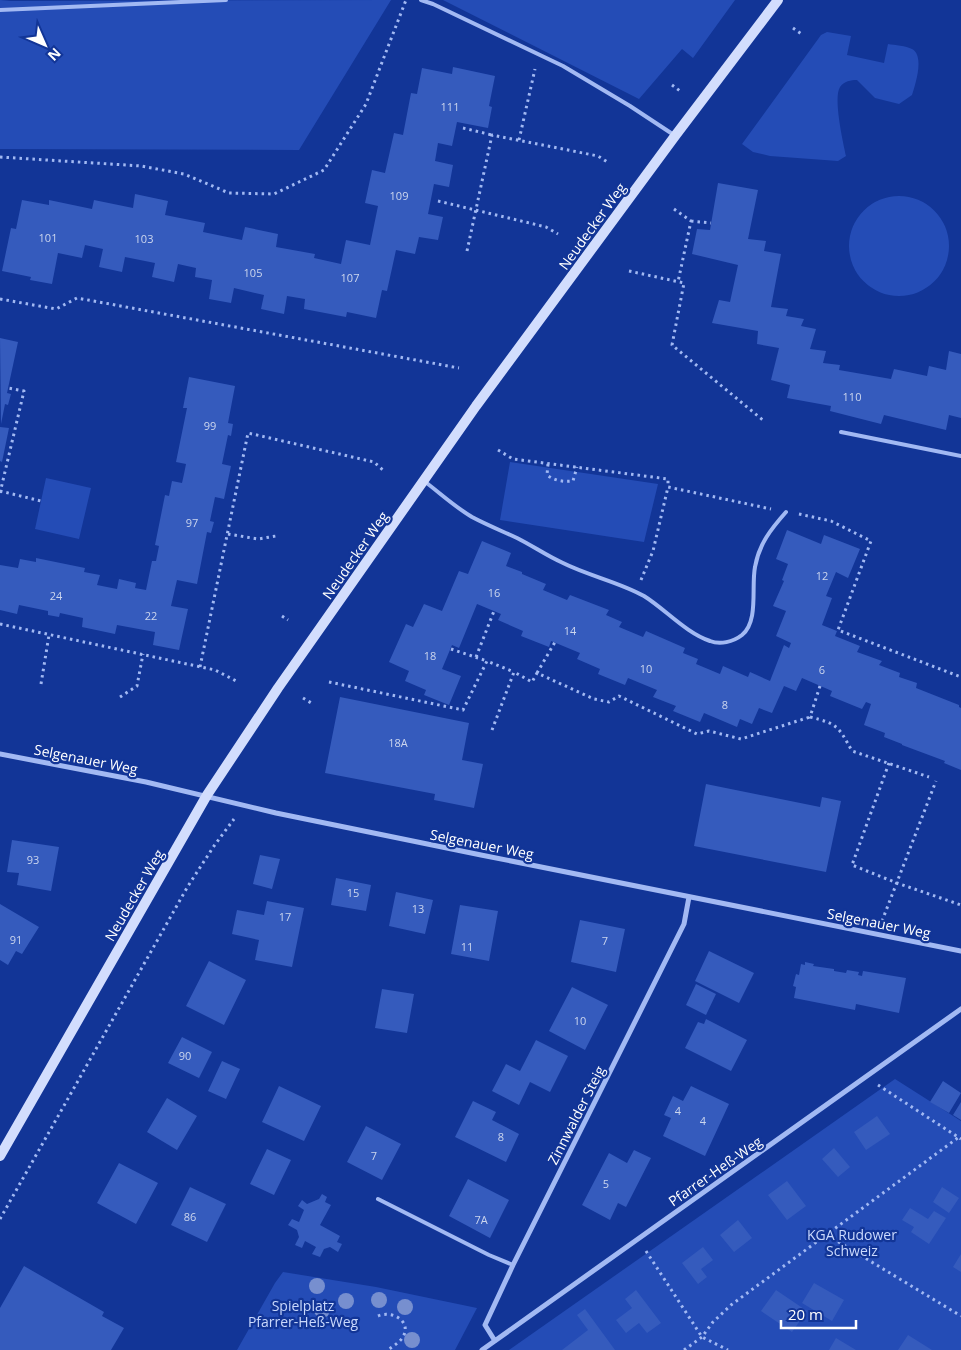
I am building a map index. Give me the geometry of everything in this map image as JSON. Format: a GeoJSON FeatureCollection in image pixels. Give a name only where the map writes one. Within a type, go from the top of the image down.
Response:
{"type":"FeatureCollection","features":[{"type":"Feature","properties":{"kind":"street","name":"Neudecker Weg"},"geometry":{"type":"LineString","coordinates":[[0,1156],[207,795],[289,673],[476,406],[778,0]]}},
{"type":"Feature","properties":{"kind":"street","name":"Selgenauer Weg"},"geometry":{"type":"LineString","coordinates":[[0,754],[207,795],[276,813],[961,951]]}},
{"type":"Feature","properties":{"kind":"street","name":"Zinnwalder Steig"},"geometry":{"type":"LineString","coordinates":[[495,1341],[485,1325],[684,924],[689,897]]}},
{"type":"Feature","properties":{"kind":"street","name":"Pfarrer-Heß-Weg"},"geometry":{"type":"LineString","coordinates":[[482,1350],[961,1009]]}},
{"type":"Feature","properties":{"kind":"lane"},"geometry":{"type":"LineString","coordinates":[[0,10],[226,0]]}},
{"type":"Feature","properties":{"kind":"lane"},"geometry":{"type":"LineString","coordinates":[[421,0],[433,2],[564,66],[656,122],[675,136]]}},
{"type":"Feature","properties":{"kind":"lane"},"geometry":{"type":"LineString","coordinates":[[841,432],[961,456]]}},
{"type":"Feature","properties":{"kind":"lane"},"geometry":{"type":"LineString","coordinates":[[424,481],[457,507],[485,524],[516,538],[564,564],[636,593],[692,631],[710,641],[723,643],[732,641],[749,628],[752,619],[755,566],[762,544],[769,531],[786,512]]}},
{"type":"Feature","properties":{"kind":"lane"},"geometry":{"type":"LineString","coordinates":[[378,1199],[514,1265]]}},
{"type":"Feature","properties":{"kind":"path"},"geometry":{"type":"LineString","coordinates":[[0,157],[141,166],[184,174],[229,193],[274,194],[324,170],[366,104],[406,0]]}},
{"type":"Feature","properties":{"kind":"path"},"geometry":{"type":"LineString","coordinates":[[793,28],[803,35]]}},
{"type":"Feature","properties":{"kind":"path"},"geometry":{"type":"LineString","coordinates":[[519,140],[538,54]]}},
{"type":"Feature","properties":{"kind":"path"},"geometry":{"type":"LineString","coordinates":[[672,85],[680,92]]}},
{"type":"Feature","properties":{"kind":"path"},"geometry":{"type":"LineString","coordinates":[[463,128],[598,156],[609,163]]}},
{"type":"Feature","properties":{"kind":"path"},"geometry":{"type":"LineString","coordinates":[[467,251],[492,135]]}},
{"type":"Feature","properties":{"kind":"path"},"geometry":{"type":"LineString","coordinates":[[438,201],[546,227],[558,234]]}},
{"type":"Feature","properties":{"kind":"path"},"geometry":{"type":"LineString","coordinates":[[674,209],[691,221],[711,223]]}},
{"type":"Feature","properties":{"kind":"path"},"geometry":{"type":"LineString","coordinates":[[678,282],[691,221]]}},
{"type":"Feature","properties":{"kind":"path"},"geometry":{"type":"LineString","coordinates":[[629,271],[684,283],[672,346],[764,421]]}},
{"type":"Feature","properties":{"kind":"path"},"geometry":{"type":"LineString","coordinates":[[0,299],[56,309],[77,298],[459,368]]}},
{"type":"Feature","properties":{"kind":"path"},"geometry":{"type":"LineString","coordinates":[[8,388],[24,391],[0,491],[41,501]]}},
{"type":"Feature","properties":{"kind":"path"},"geometry":{"type":"LineString","coordinates":[[200,667],[248,433],[374,462],[384,470]]}},
{"type":"Feature","properties":{"kind":"path"},"geometry":{"type":"LineString","coordinates":[[548,464],[547,475],[552,479],[566,481],[573,481],[577,467]]}},
{"type":"Feature","properties":{"kind":"path"},"geometry":{"type":"LineString","coordinates":[[636,593],[652,551],[668,487]]}},
{"type":"Feature","properties":{"kind":"path"},"geometry":{"type":"LineString","coordinates":[[228,534],[258,539],[276,536]]}},
{"type":"Feature","properties":{"kind":"path"},"geometry":{"type":"LineString","coordinates":[[476,657],[494,611]]}},
{"type":"Feature","properties":{"kind":"path"},"geometry":{"type":"LineString","coordinates":[[282,616],[288,620]]}},
{"type":"Feature","properties":{"kind":"path"},"geometry":{"type":"LineString","coordinates":[[0,624],[216,670],[238,682]]}},
{"type":"Feature","properties":{"kind":"path"},"geometry":{"type":"LineString","coordinates":[[41,684],[49,635]]}},
{"type":"Feature","properties":{"kind":"path"},"geometry":{"type":"LineString","coordinates":[[451,649],[487,661],[532,682],[555,642]]}},
{"type":"Feature","properties":{"kind":"path"},"geometry":{"type":"LineString","coordinates":[[120,697],[137,686],[143,654]]}},
{"type":"Feature","properties":{"kind":"path"},"geometry":{"type":"LineString","coordinates":[[328,682],[463,710],[487,661]]}},
{"type":"Feature","properties":{"kind":"path"},"geometry":{"type":"LineString","coordinates":[[492,730],[514,672]]}},
{"type":"Feature","properties":{"kind":"path"},"geometry":{"type":"LineString","coordinates":[[537,673],[594,699],[609,702],[619,696],[697,734],[709,731],[741,739],[810,717],[831,722],[842,733],[852,751],[929,777]]}},
{"type":"Feature","properties":{"kind":"path"},"geometry":{"type":"LineString","coordinates":[[810,717],[820,686]]}},
{"type":"Feature","properties":{"kind":"path"},"geometry":{"type":"LineString","coordinates":[[303,698],[313,704]]}},
{"type":"Feature","properties":{"kind":"path"},"geometry":{"type":"LineString","coordinates":[[889,763],[852,865],[897,884],[961,905]]}},
{"type":"Feature","properties":{"kind":"path"},"geometry":{"type":"LineString","coordinates":[[879,935],[882,920],[936,781]]}},
{"type":"Feature","properties":{"kind":"path"},"geometry":{"type":"LineString","coordinates":[[0,1219],[188,886],[238,814]]}},
{"type":"Feature","properties":{"kind":"path"},"geometry":{"type":"LineString","coordinates":[[684,1350],[702,1337],[713,1322],[731,1306],[960,1138],[875,1084]]}},
{"type":"Feature","properties":{"kind":"path"},"geometry":{"type":"LineString","coordinates":[[827,1235],[961,1316]]}},
{"type":"Feature","properties":{"kind":"path"},"geometry":{"type":"LineString","coordinates":[[645,1250],[702,1337],[728,1350]]}},
{"type":"Feature","properties":{"kind":"path"},"geometry":{"type":"LineString","coordinates":[[378,1316],[393,1314],[404,1325],[404,1336],[388,1350]]}},
{"type":"Feature","properties":{"kind":"green space"},"geometry":{"type":"Polygon","coordinates":[[[0,0],[391,0],[299,150],[0,149],[0,0]]]}},
{"type":"Feature","properties":{"kind":"green space"},"geometry":{"type":"Polygon","coordinates":[[[443,0],[735,0],[693,58],[682,49],[639,99],[443,0]]]}},
{"type":"Feature","properties":{"kind":"green space"},"geometry":{"type":"Polygon","coordinates":[[[827,32],[851,36],[847,55],[884,63],[888,44],[912,49],[916,53],[919,64],[912,95],[899,104],[875,98],[857,80],[844,83],[838,93],[838,110],[846,156],[838,161],[770,156],[753,152],[742,144],[821,35],[827,32]]]}},
{"type":"Feature","properties":{"kind":"green space"},"geometry":{"type":"Polygon","coordinates":[[[899,196],[918,200],[935,210],[945,227],[949,246],[945,265],[935,282],[918,292],[899,296],[880,292],[863,282],[853,265],[849,246],[853,227],[863,210],[880,200],[899,196]]]}},
{"type":"Feature","properties":{"kind":"green space"},"geometry":{"type":"Polygon","coordinates":[[[510,462],[658,484],[644,542],[500,520],[510,462]]]}},
{"type":"Feature","properties":{"kind":"green space"},"geometry":{"type":"Polygon","coordinates":[[[46,478],[91,488],[79,539],[35,529],[46,478]]]}},
{"type":"Feature","properties":{"kind":"green space","name":"KGA Rudower Schweiz"},"geometry":{"type":"Polygon","coordinates":[[[895,1079],[961,1121],[961,1350],[509,1350],[895,1079]]]}},
{"type":"Feature","properties":{"kind":"green space","name":"Spielplatz Pfarrer-Heß-Weg"},"geometry":{"type":"Polygon","coordinates":[[[283,1272],[376,1287],[477,1308],[455,1350],[237,1350],[283,1272]]]}},
{"type":"Feature","properties":{"kind":"building"},"geometry":{"type":"Polygon","coordinates":[[[453,67],[495,76],[489,106],[492,107],[488,128],[457,122],[452,146],[438,143],[435,161],[453,165],[449,187],[434,184],[428,214],[443,217],[438,240],[419,237],[415,254],[396,250],[387,291],[382,290],[376,318],[347,312],[346,317],[304,309],[305,299],[287,296],[284,314],[261,309],[264,295],[234,288],[231,303],[209,299],[212,280],[195,277],[196,268],[178,264],[174,282],[152,277],[155,263],[125,257],[122,272],[99,267],[103,249],[85,245],[82,258],[58,253],[52,284],[30,280],[31,277],[2,271],[11,228],[16,229],[22,200],[49,205],[49,200],[92,209],[94,200],[133,208],[135,194],[168,201],[165,215],[205,223],[203,232],[242,240],[245,227],[278,234],[276,247],[315,254],[314,258],[341,264],[346,240],[370,245],[378,206],[365,203],[372,170],[385,173],[394,133],[403,135],[411,93],[417,94],[422,68],[452,74],[453,67]]]}},
{"type":"Feature","properties":{"kind":"building"},"geometry":{"type":"Polygon","coordinates":[[[718,183],[758,190],[748,239],[766,241],[764,251],[781,254],[771,307],[788,309],[786,316],[804,319],[801,326],[816,329],[810,349],[826,351],[823,363],[840,365],[839,370],[891,379],[894,369],[927,376],[929,366],[946,370],[949,351],[961,354],[961,418],[949,415],[946,430],[884,415],[881,424],[830,411],[831,406],[787,398],[790,385],[771,380],[779,348],[757,344],[758,331],[712,323],[719,300],[730,302],[738,265],[692,254],[697,229],[710,230],[718,183]]]}},
{"type":"Feature","properties":{"kind":"building"},"geometry":{"type":"Polygon","coordinates":[[[0,338],[18,342],[7,393],[11,394],[8,405],[5,404],[1,424],[0,338]]]}},
{"type":"Feature","properties":{"kind":"building"},"geometry":{"type":"Polygon","coordinates":[[[189,377],[235,386],[228,423],[233,424],[231,436],[228,435],[222,464],[231,466],[224,499],[215,497],[210,521],[214,522],[211,533],[207,532],[197,584],[177,580],[171,606],[188,609],[179,650],[153,645],[155,632],[117,625],[115,634],[82,627],[83,618],[60,613],[59,617],[48,615],[48,611],[19,605],[17,614],[0,610],[0,565],[18,568],[20,559],[36,562],[36,558],[85,568],[84,572],[100,575],[97,585],[117,589],[119,579],[136,583],[135,588],[146,590],[152,561],[156,561],[159,546],[155,545],[165,495],[169,496],[172,481],[182,483],[184,474],[186,464],[176,462],[187,408],[183,408],[189,377]]]}},
{"type":"Feature","properties":{"kind":"building"},"geometry":{"type":"Polygon","coordinates":[[[0,427],[9,428],[2,462],[0,461],[0,427]]]}},
{"type":"Feature","properties":{"kind":"building"},"geometry":{"type":"Polygon","coordinates":[[[787,530],[821,544],[824,535],[860,549],[848,578],[836,572],[826,596],[832,598],[822,625],[837,631],[835,636],[860,646],[857,652],[882,661],[879,665],[900,673],[899,677],[917,683],[916,688],[959,705],[961,708],[961,770],[944,763],[945,761],[884,737],[885,733],[864,725],[871,704],[866,702],[862,709],[830,696],[832,691],[802,678],[796,691],[784,686],[772,713],[759,708],[752,724],[740,719],[737,727],[704,713],[700,722],[673,711],[676,706],[653,697],[657,690],[628,678],[625,685],[598,674],[600,669],[577,659],[580,653],[551,641],[549,647],[521,636],[523,631],[498,620],[501,614],[477,604],[459,648],[452,645],[442,669],[461,676],[449,705],[424,695],[426,690],[405,681],[409,671],[389,662],[406,624],[413,627],[424,604],[442,611],[459,571],[468,574],[482,541],[511,553],[506,566],[546,584],[543,590],[567,600],[570,595],[609,610],[606,615],[622,622],[619,627],[643,637],[646,631],[685,648],[683,653],[698,659],[696,664],[720,674],[723,666],[748,677],[750,672],[770,681],[784,645],[789,648],[791,643],[776,636],[786,611],[773,606],[784,581],[782,580],[788,564],[776,559],[787,530]]]}},
{"type":"Feature","properties":{"kind":"building"},"geometry":{"type":"Polygon","coordinates":[[[340,697],[469,723],[462,760],[483,764],[474,808],[434,800],[435,794],[325,773],[340,697]]]}},
{"type":"Feature","properties":{"kind":"building"},"geometry":{"type":"Polygon","coordinates":[[[706,784],[820,807],[822,797],[841,801],[826,872],[694,846],[706,784]]]}},
{"type":"Feature","properties":{"kind":"building"},"geometry":{"type":"Polygon","coordinates":[[[12,840],[59,847],[51,891],[17,885],[19,873],[7,872],[12,840]]]}},
{"type":"Feature","properties":{"kind":"building"},"geometry":{"type":"Polygon","coordinates":[[[260,855],[280,859],[272,889],[253,884],[260,855]]]}},
{"type":"Feature","properties":{"kind":"building"},"geometry":{"type":"Polygon","coordinates":[[[336,878],[371,885],[366,911],[331,905],[336,878]]]}},
{"type":"Feature","properties":{"kind":"building"},"geometry":{"type":"Polygon","coordinates":[[[396,892],[433,900],[425,934],[389,926],[396,892]]]}},
{"type":"Feature","properties":{"kind":"building"},"geometry":{"type":"Polygon","coordinates":[[[267,901],[304,908],[292,967],[255,960],[259,940],[232,934],[237,910],[264,915],[267,901]]]}},
{"type":"Feature","properties":{"kind":"building"},"geometry":{"type":"Polygon","coordinates":[[[0,904],[39,927],[22,954],[16,951],[8,965],[0,960],[0,904]]]}},
{"type":"Feature","properties":{"kind":"building"},"geometry":{"type":"Polygon","coordinates":[[[460,905],[498,911],[489,961],[451,954],[460,905]]]}},
{"type":"Feature","properties":{"kind":"building"},"geometry":{"type":"Polygon","coordinates":[[[580,920],[625,929],[616,972],[571,962],[580,920]]]}},
{"type":"Feature","properties":{"kind":"building"},"geometry":{"type":"Polygon","coordinates":[[[709,951],[754,973],[739,1003],[695,981],[709,951]]]}},
{"type":"Feature","properties":{"kind":"building"},"geometry":{"type":"Polygon","coordinates":[[[209,961],[246,980],[224,1025],[186,1006],[209,961]]]}},
{"type":"Feature","properties":{"kind":"building"},"geometry":{"type":"Polygon","coordinates":[[[805,962],[814,964],[813,966],[834,969],[834,971],[846,973],[847,970],[859,972],[858,975],[862,976],[863,971],[906,978],[899,1013],[856,1004],[855,1010],[794,998],[796,987],[793,986],[796,974],[799,975],[801,964],[805,965],[805,962]]]}},
{"type":"Feature","properties":{"kind":"building"},"geometry":{"type":"Polygon","coordinates":[[[696,984],[716,994],[706,1015],[686,1005],[696,984]]]}},
{"type":"Feature","properties":{"kind":"building"},"geometry":{"type":"Polygon","coordinates":[[[572,987],[608,1005],[585,1050],[549,1031],[572,987]]]}},
{"type":"Feature","properties":{"kind":"building"},"geometry":{"type":"Polygon","coordinates":[[[382,989],[414,994],[407,1033],[375,1028],[382,989]]]}},
{"type":"Feature","properties":{"kind":"building"},"geometry":{"type":"Polygon","coordinates":[[[706,1019],[747,1040],[731,1071],[685,1048],[698,1022],[704,1024],[706,1019]]]}},
{"type":"Feature","properties":{"kind":"building"},"geometry":{"type":"Polygon","coordinates":[[[182,1037],[212,1052],[199,1078],[168,1063],[182,1037]]]}},
{"type":"Feature","properties":{"kind":"building"},"geometry":{"type":"Polygon","coordinates":[[[536,1040],[568,1056],[550,1092],[530,1082],[519,1105],[492,1091],[506,1064],[520,1071],[536,1040]]]}},
{"type":"Feature","properties":{"kind":"building"},"geometry":{"type":"Polygon","coordinates":[[[222,1061],[240,1069],[226,1099],[208,1091],[222,1061]]]}},
{"type":"Feature","properties":{"kind":"building"},"geometry":{"type":"Polygon","coordinates":[[[943,1081],[961,1093],[949,1113],[930,1102],[943,1081]]]}},
{"type":"Feature","properties":{"kind":"building"},"geometry":{"type":"Polygon","coordinates":[[[279,1086],[321,1106],[304,1141],[262,1122],[279,1086]]]}},
{"type":"Feature","properties":{"kind":"building"},"geometry":{"type":"Polygon","coordinates":[[[691,1086],[729,1104],[705,1156],[663,1136],[671,1118],[664,1115],[673,1096],[683,1101],[691,1086]]]}},
{"type":"Feature","properties":{"kind":"building"},"geometry":{"type":"Polygon","coordinates":[[[167,1098],[197,1116],[177,1150],[147,1132],[167,1098]]]}},
{"type":"Feature","properties":{"kind":"building"},"geometry":{"type":"Polygon","coordinates":[[[473,1101],[496,1112],[492,1120],[519,1134],[506,1162],[455,1137],[473,1101]]]}},
{"type":"Feature","properties":{"kind":"building"},"geometry":{"type":"Polygon","coordinates":[[[961,1102],[961,1120],[953,1115],[961,1102]]]}},
{"type":"Feature","properties":{"kind":"building"},"geometry":{"type":"Polygon","coordinates":[[[877,1116],[890,1134],[866,1150],[854,1132],[877,1116]]]}},
{"type":"Feature","properties":{"kind":"building"},"geometry":{"type":"Polygon","coordinates":[[[366,1126],[401,1144],[382,1180],[347,1162],[366,1126]]]}},
{"type":"Feature","properties":{"kind":"building"},"geometry":{"type":"Polygon","coordinates":[[[834,1148],[850,1167],[838,1177],[822,1159],[834,1148]]]}},
{"type":"Feature","properties":{"kind":"building"},"geometry":{"type":"Polygon","coordinates":[[[267,1149],[291,1160],[274,1195],[250,1184],[267,1149]]]}},
{"type":"Feature","properties":{"kind":"building"},"geometry":{"type":"Polygon","coordinates":[[[634,1150],[651,1158],[626,1207],[618,1203],[610,1220],[582,1205],[609,1153],[627,1163],[634,1150]]]}},
{"type":"Feature","properties":{"kind":"building"},"geometry":{"type":"Polygon","coordinates":[[[119,1163],[158,1183],[136,1224],[97,1203],[119,1163]]]}},
{"type":"Feature","properties":{"kind":"building"},"geometry":{"type":"Polygon","coordinates":[[[468,1179],[509,1200],[490,1238],[449,1216],[468,1179]]]}},
{"type":"Feature","properties":{"kind":"building"},"geometry":{"type":"Polygon","coordinates":[[[787,1181],[806,1206],[787,1220],[768,1195],[787,1181]]]}},
{"type":"Feature","properties":{"kind":"building"},"geometry":{"type":"Polygon","coordinates":[[[190,1187],[226,1204],[207,1242],[171,1225],[190,1187]]]}},
{"type":"Feature","properties":{"kind":"building"},"geometry":{"type":"Polygon","coordinates":[[[942,1187],[959,1198],[949,1213],[933,1202],[942,1187]]]}},
{"type":"Feature","properties":{"kind":"building"},"geometry":{"type":"Polygon","coordinates":[[[322,1194],[327,1197],[325,1202],[331,1205],[320,1225],[340,1236],[337,1242],[342,1244],[338,1252],[330,1247],[324,1249],[320,1257],[312,1254],[316,1247],[305,1241],[302,1248],[295,1245],[299,1237],[297,1230],[288,1225],[292,1219],[299,1222],[304,1210],[298,1206],[302,1200],[307,1204],[319,1199],[322,1194]]]}},
{"type":"Feature","properties":{"kind":"building"},"geometry":{"type":"Polygon","coordinates":[[[910,1208],[928,1219],[934,1211],[946,1218],[929,1244],[911,1232],[914,1227],[902,1220],[910,1208]]]}},
{"type":"Feature","properties":{"kind":"building"},"geometry":{"type":"Polygon","coordinates":[[[738,1220],[752,1238],[734,1252],[720,1235],[738,1220]]]}},
{"type":"Feature","properties":{"kind":"building"},"geometry":{"type":"Polygon","coordinates":[[[703,1247],[713,1260],[701,1269],[707,1277],[698,1284],[682,1263],[703,1247]]]}},
{"type":"Feature","properties":{"kind":"building"},"geometry":{"type":"Polygon","coordinates":[[[961,1254],[961,1272],[953,1267],[961,1254]]]}},
{"type":"Feature","properties":{"kind":"building"},"geometry":{"type":"Polygon","coordinates":[[[24,1266],[104,1312],[102,1316],[124,1328],[111,1350],[0,1350],[0,1308],[24,1266]]]}},
{"type":"Feature","properties":{"kind":"building"},"geometry":{"type":"Polygon","coordinates":[[[814,1283],[844,1300],[832,1321],[802,1303],[814,1283]]]}},
{"type":"Feature","properties":{"kind":"building"},"geometry":{"type":"Polygon","coordinates":[[[636,1290],[661,1323],[647,1333],[639,1323],[626,1333],[616,1320],[632,1308],[625,1299],[636,1290]]]}},
{"type":"Feature","properties":{"kind":"building"},"geometry":{"type":"Polygon","coordinates":[[[776,1290],[807,1311],[792,1332],[761,1311],[776,1290]]]}},
{"type":"Feature","properties":{"kind":"building"},"geometry":{"type":"Polygon","coordinates":[[[585,1309],[615,1350],[562,1350],[588,1330],[577,1315],[585,1309]]]}},
{"type":"Feature","properties":{"kind":"building"},"geometry":{"type":"Polygon","coordinates":[[[908,1335],[932,1350],[898,1350],[908,1335]]]}},
{"type":"Feature","properties":{"kind":"building"},"geometry":{"type":"Polygon","coordinates":[[[836,1338],[856,1350],[829,1350],[836,1338]]]}}]}
